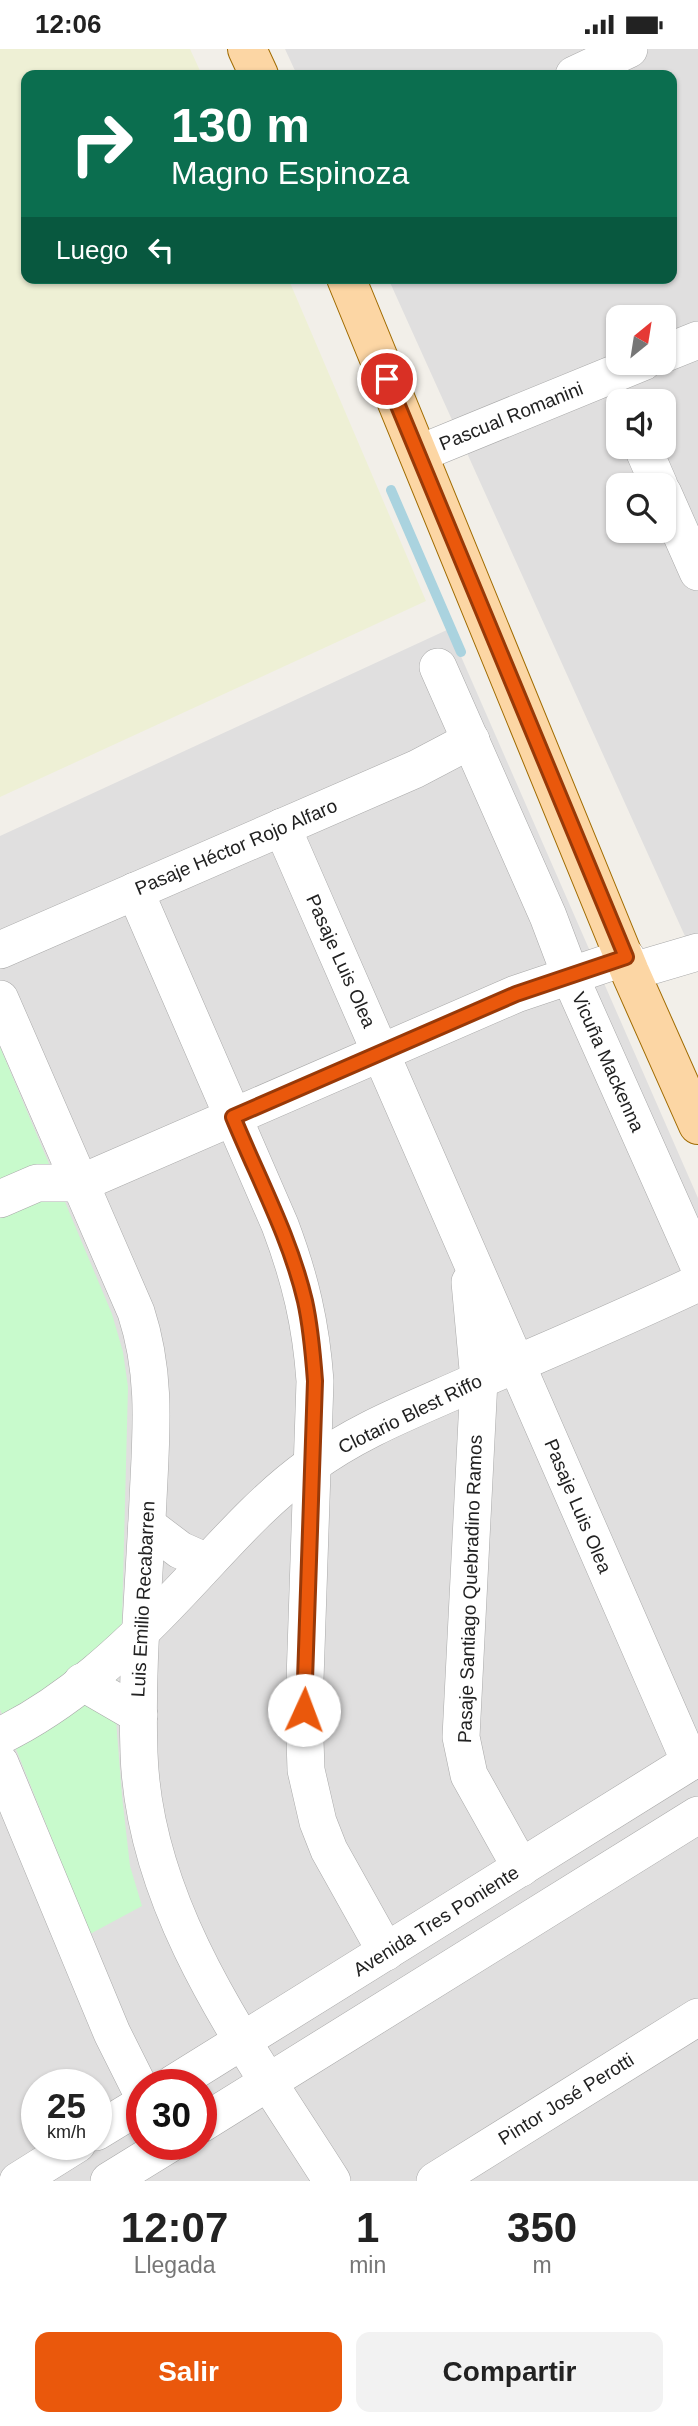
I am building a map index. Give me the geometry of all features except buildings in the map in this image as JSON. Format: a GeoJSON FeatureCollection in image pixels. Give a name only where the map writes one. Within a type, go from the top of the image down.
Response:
{"type":"FeatureCollection","features":[{"type":"Feature","properties":{"kind":"main road"},"geometry":{"type":"LineString","coordinates":[[247,49],[257,70]]}},
{"type":"Feature","properties":{"kind":"main road"},"geometry":{"type":"LineString","coordinates":[[348,284],[628,965],[698,1125]]}},
{"type":"Feature","properties":{"kind":"street"},"geometry":{"type":"LineString","coordinates":[[585,70],[629,49]]}},
{"type":"Feature","properties":{"kind":"street"},"geometry":{"type":"LineString","coordinates":[[676,349],[698,340]]}},
{"type":"Feature","properties":{"kind":"street","name":"Pascual Romanini"},"geometry":{"type":"LineString","coordinates":[[418,454],[625,379]]}},
{"type":"Feature","properties":{"kind":"street"},"geometry":{"type":"LineString","coordinates":[[676,522],[698,572]]}},
{"type":"Feature","properties":{"kind":"street","name":"Vicuña Mackenna"},"geometry":{"type":"LineString","coordinates":[[438,667],[698,1264]]}},
{"type":"Feature","properties":{"kind":"street","name":"Pasaje Héctor Rojo Alfaro"},"geometry":{"type":"LineString","coordinates":[[0,950],[416,769],[471,740]]}},
{"type":"Feature","properties":{"kind":"street","name":"Pasaje Luis Olea"},"geometry":{"type":"LineString","coordinates":[[282,827],[516,1364],[694,1760]]}},
{"type":"Feature","properties":{"kind":"street"},"geometry":{"type":"LineString","coordinates":[[135,891],[280,1225],[305,1302],[315,1381],[304,1710],[306,1770],[318,1822],[329,1850],[386,1952]]}},
{"type":"Feature","properties":{"kind":"street"},"geometry":{"type":"LineString","coordinates":[[0,1199],[37,1183],[81,1184],[516,994],[570,975],[698,952]]}},
{"type":"Feature","properties":{"kind":"street","name":"Luis Emilio Recabarren"},"geometry":{"type":"LineString","coordinates":[[0,999],[136,1312],[148,1356],[152,1410],[139,1715],[141,1781],[152,1842],[187,1941],[244,2040],[332,2181]]}},
{"type":"Feature","properties":{"kind":"street","name":"Pasaje Luis Olea"},"geometry":{"type":"LineString","coordinates":[[467,1250],[479,1380]]}},
{"type":"Feature","properties":{"kind":"street","name":"Clotario Blest Riffo"},"geometry":{"type":"LineString","coordinates":[[0,1736],[32,1719],[82,1682],[141,1631],[265,1502],[313,1464],[370,1429],[698,1283]]}},
{"type":"Feature","properties":{"kind":"street","name":"Pasaje Santiago Quebradino Ramos"},"geometry":{"type":"LineString","coordinates":[[479,1380],[461,1737],[469,1775],[521,1868]]}},
{"type":"Feature","properties":{"kind":"street"},"geometry":{"type":"LineString","coordinates":[[147,1525],[180,1550],[207,1562]]}},
{"type":"Feature","properties":{"kind":"street"},"geometry":{"type":"LineString","coordinates":[[82,1682],[139,1715]]}},
{"type":"Feature","properties":{"kind":"street","name":"Avenida Tres Poniente"},"geometry":{"type":"LineString","coordinates":[[197,2069],[694,1760]]}},
{"type":"Feature","properties":{"kind":"street"},"geometry":{"type":"LineString","coordinates":[[0,1763],[112,2033],[130,2069]]}},
{"type":"Feature","properties":{"kind":"street"},"geometry":{"type":"LineString","coordinates":[[217,2114],[698,1815]]}},
{"type":"Feature","properties":{"kind":"street","name":"Pintor José Perotti"},"geometry":{"type":"LineString","coordinates":[[435,2181],[698,2017]]}},
{"type":"Feature","properties":{"kind":"street"},"geometry":{"type":"LineString","coordinates":[[18,2181],[52,2160]]}},
{"type":"Feature","properties":{"kind":"street"},"geometry":{"type":"LineString","coordinates":[[109,2181],[143,2160]]}},
{"type":"Feature","properties":{"kind":"street"},"geometry":{"type":"LineString","coordinates":[[0,2161],[12,2181]]}},
{"type":"Feature","properties":{"kind":"shaded area"},"geometry":{"type":"Polygon","coordinates":[[[285,49],[698,49],[698,965],[391,284],[677,284],[677,70],[295,70],[285,49]]]}},
{"type":"Feature","properties":{"kind":"shaded area"},"geometry":{"type":"Polygon","coordinates":[[[449,629],[698,1198],[698,2181],[0,2181],[0,836],[449,629]]]}},
{"type":"Feature","properties":{"kind":"green space"},"geometry":{"type":"Polygon","coordinates":[[[0,49],[190,49],[200,70],[21,70],[21,284],[291,284],[426,601],[0,797],[0,49]]]}},
{"type":"Feature","properties":{"kind":"green space"},"geometry":{"type":"Polygon","coordinates":[[[0,1047],[112,1314],[123,1352],[128,1387],[122,1619],[115,1708],[130,1866],[142,1906],[90,1934],[0,1709],[0,1047]]]}},
{"type":"Feature","properties":{"kind":"waterway"},"geometry":{"type":"LineString","coordinates":[[391,490],[461,652]]}},
{"type":"Feature","properties":{"kind":"route"},"geometry":{"type":"LineString","coordinates":[[304,1710],[315,1381],[312,1342],[294,1263],[233,1117],[516,994],[626,957],[387,379]]}}]}
